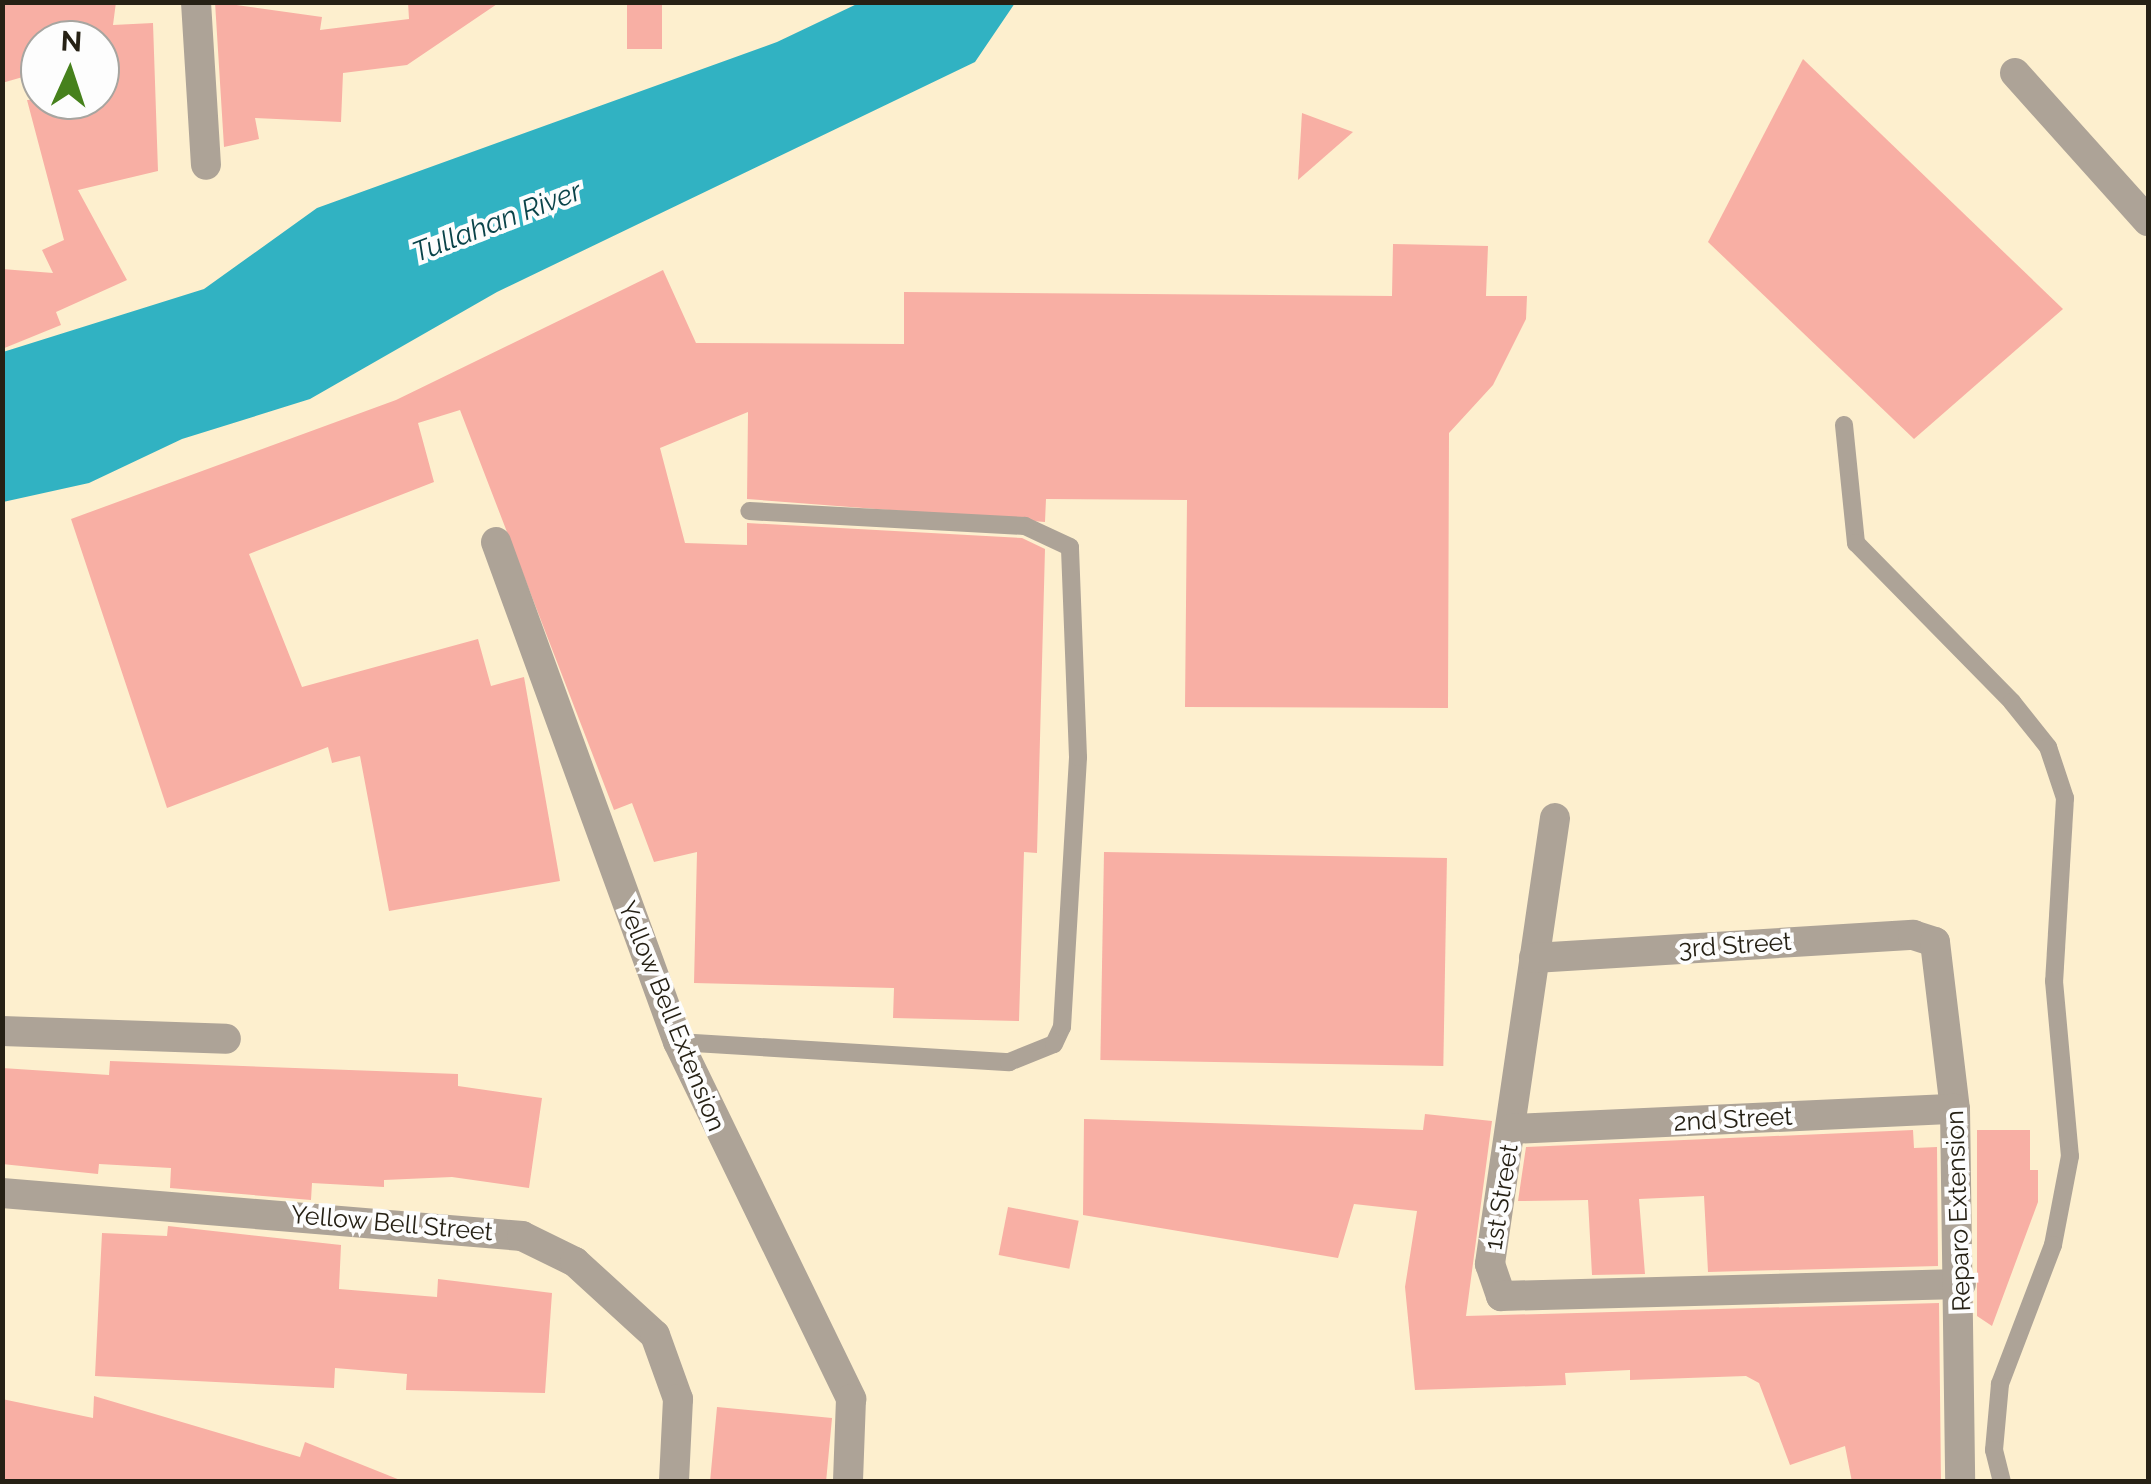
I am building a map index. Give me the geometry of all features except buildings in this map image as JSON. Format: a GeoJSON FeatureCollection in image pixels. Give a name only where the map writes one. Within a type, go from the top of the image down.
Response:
{"type":"FeatureCollection","features":[{"type":"Feature","properties":{"kind":"street"},"geometry":{"type":"LineString","coordinates":[[196,2],[206,165]]}},
{"type":"Feature","properties":{"kind":"street"},"geometry":{"type":"LineString","coordinates":[[2016,73],[2148,222]]}},
{"type":"Feature","properties":{"kind":"street","name":"Yellow Bell Extension"},"geometry":{"type":"LineString","coordinates":[[496,542],[678,1042],[851,1398],[848,1482]]}},
{"type":"Feature","properties":{"kind":"street","name":"1st Street"},"geometry":{"type":"LineString","coordinates":[[1555,818],[1490,1264],[1501,1296],[1961,1284]]}},
{"type":"Feature","properties":{"kind":"street","name":"3rd Street"},"geometry":{"type":"LineString","coordinates":[[1534,958],[1913,934],[1935,942]]}},
{"type":"Feature","properties":{"kind":"street","name":"Reparo Extension"},"geometry":{"type":"LineString","coordinates":[[1935,942],[1955,1109],[1961,1284],[1952,1424],[1960,1482]]}},
{"type":"Feature","properties":{"kind":"street"},"geometry":{"type":"LineString","coordinates":[[2,1031],[226,1039]]}},
{"type":"Feature","properties":{"kind":"street","name":"2nd Street"},"geometry":{"type":"LineString","coordinates":[[1511,1128],[1955,1109]]}},
{"type":"Feature","properties":{"kind":"street","name":"Yellow Bell Street"},"geometry":{"type":"LineString","coordinates":[[2,1194],[522,1236],[575,1262],[654,1335],[678,1399],[674,1482]]}},
{"type":"Feature","properties":{"kind":"lane"},"geometry":{"type":"LineString","coordinates":[[1844,425],[1856,543],[2012,702],[2048,747],[2065,798],[2054,981],[2070,1156],[2053,1245],[2000,1384],[1994,1450],[2002,1482]]}},
{"type":"Feature","properties":{"kind":"lane"},"geometry":{"type":"LineString","coordinates":[[678,1042],[1009,1062],[1054,1044],[1062,1027],[1078,758],[1070,547],[1025,526],[749,511]]}},
{"type":"Feature","properties":{"kind":"water","name":"Tullahan River"},"geometry":{"type":"Polygon","coordinates":[[[859,3],[1015,3],[975,62],[497,292],[310,399],[182,439],[89,483],[3,502],[3,352],[204,289],[317,208],[777,42],[859,3]]]}}]}
